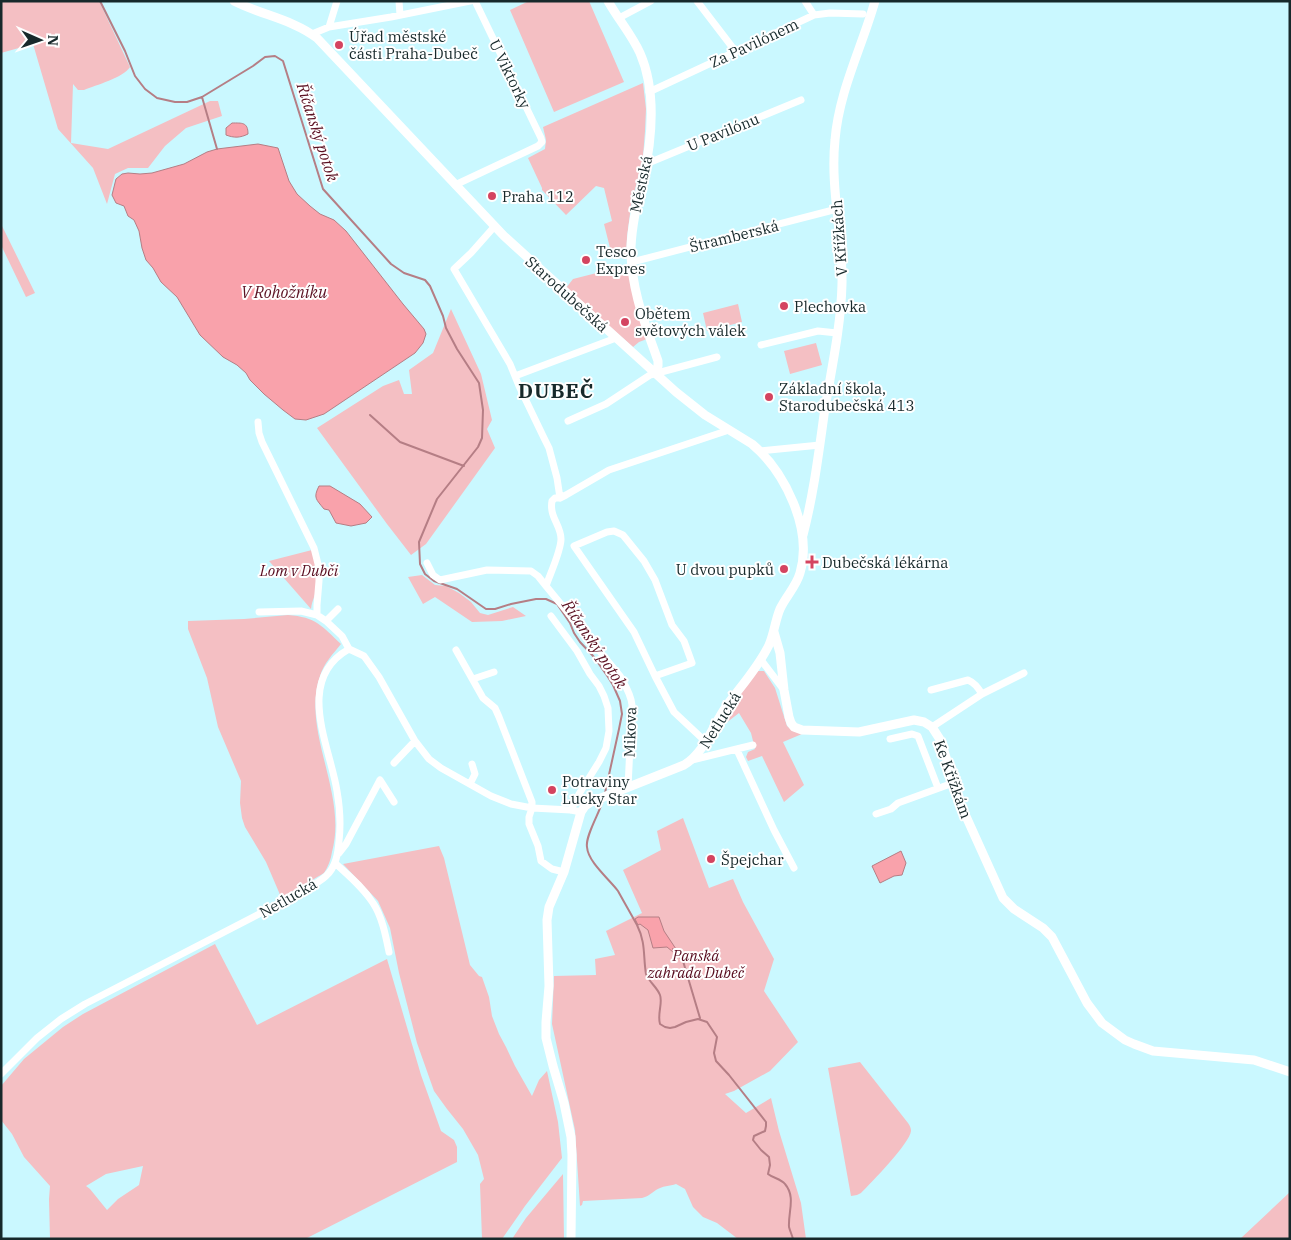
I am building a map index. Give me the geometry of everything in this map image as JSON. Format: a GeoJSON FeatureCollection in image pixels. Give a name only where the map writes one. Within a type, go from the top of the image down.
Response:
{"type":"FeatureCollection","features":[{"type":"Feature","properties":{"kind":"street","name":"Starodubečská"},"geometry":{"type":"LineString","coordinates":[[234,1],[252,10],[292,24],[317,38],[494,227],[697,409],[760,451],[780,475],[784,483],[795,508],[802,538],[802,560],[799,575],[796,584],[779,611],[774,632]]}},
{"type":"Feature","properties":{"kind":"street"},"geometry":{"type":"LineString","coordinates":[[329,27],[337,1]]}},
{"type":"Feature","properties":{"kind":"street"},"geometry":{"type":"LineString","coordinates":[[399,1],[400,15]]}},
{"type":"Feature","properties":{"kind":"street"},"geometry":{"type":"LineString","coordinates":[[312,34],[329,27],[470,1]]}},
{"type":"Feature","properties":{"kind":"street","name":"U Viktorky"},"geometry":{"type":"LineString","coordinates":[[455,185],[538,146],[542,142],[475,1]]}},
{"type":"Feature","properties":{"kind":"street","name":"Městská"},"geometry":{"type":"LineString","coordinates":[[608,1],[640,54],[646,71],[649,92],[650,129],[646,164],[636,204],[631,249],[635,283],[641,310],[658,361],[656,374]]}},
{"type":"Feature","properties":{"kind":"street"},"geometry":{"type":"LineString","coordinates":[[619,18],[651,1]]}},
{"type":"Feature","properties":{"kind":"street"},"geometry":{"type":"LineString","coordinates":[[697,1],[736,52]]}},
{"type":"Feature","properties":{"kind":"street"},"geometry":{"type":"LineString","coordinates":[[805,1],[814,15]]}},
{"type":"Feature","properties":{"kind":"street","name":"V Křížkách"},"geometry":{"type":"LineString","coordinates":[[802,538],[808,518],[820,444],[837,333],[842,282],[833,164],[836,127],[846,89],[875,1]]}},
{"type":"Feature","properties":{"kind":"street","name":"Za Pavilónem"},"geometry":{"type":"LineString","coordinates":[[649,92],[814,15],[830,13],[863,14]]}},
{"type":"Feature","properties":{"kind":"street","name":"U Pavilónu"},"geometry":{"type":"LineString","coordinates":[[646,164],[801,100]]}},
{"type":"Feature","properties":{"kind":"street","name":"Štramberská"},"geometry":{"type":"LineString","coordinates":[[632,262],[837,209]]}},
{"type":"Feature","properties":{"kind":"street"},"geometry":{"type":"LineString","coordinates":[[494,227],[454,269],[503,353],[549,448],[560,498]]}},
{"type":"Feature","properties":{"kind":"street"},"geometry":{"type":"LineString","coordinates":[[761,345],[818,332],[837,333]]}},
{"type":"Feature","properties":{"kind":"street"},"geometry":{"type":"LineString","coordinates":[[515,376],[616,338]]}},
{"type":"Feature","properties":{"kind":"street"},"geometry":{"type":"LineString","coordinates":[[568,422],[606,404],[650,375],[718,357]]}},
{"type":"Feature","properties":{"kind":"street"},"geometry":{"type":"LineString","coordinates":[[258,422],[262,442],[314,548],[319,568],[317,615]]}},
{"type":"Feature","properties":{"kind":"street"},"geometry":{"type":"LineString","coordinates":[[546,586],[561,539],[558,526],[552,515],[551,506],[555,498],[566,496],[609,470],[728,430]]}},
{"type":"Feature","properties":{"kind":"street"},"geometry":{"type":"LineString","coordinates":[[760,451],[820,444]]}},
{"type":"Feature","properties":{"kind":"street"},"geometry":{"type":"LineString","coordinates":[[655,676],[692,663],[684,641],[672,625],[655,580],[644,561],[624,535],[614,532],[607,532],[574,546],[634,632],[655,676],[674,712],[706,742]]}},
{"type":"Feature","properties":{"kind":"street","name":"Mikova"},"geometry":{"type":"LineString","coordinates":[[427,563],[433,576],[440,580],[487,570],[531,571],[538,576],[620,676],[632,700],[628,787]]}},
{"type":"Feature","properties":{"kind":"street"},"geometry":{"type":"LineString","coordinates":[[326,621],[338,609]]}},
{"type":"Feature","properties":{"kind":"street"},"geometry":{"type":"LineString","coordinates":[[259,612],[301,611],[317,615],[326,621],[342,636],[349,649],[364,656],[416,742],[429,758],[441,768],[491,796],[511,804],[532,808],[581,812],[564,872],[549,907],[548,914],[549,992],[546,1030],[550,1056],[564,1103],[571,1137],[570,1239]]}},
{"type":"Feature","properties":{"kind":"street","name":"Mikova"},"geometry":{"type":"LineString","coordinates":[[551,616],[578,651],[590,674],[599,686],[608,708],[609,731],[606,748],[571,810]]}},
{"type":"Feature","properties":{"kind":"street"},"geometry":{"type":"LineString","coordinates":[[774,632],[780,653],[784,690]]}},
{"type":"Feature","properties":{"kind":"street","name":"Netlucká"},"geometry":{"type":"LineString","coordinates":[[581,812],[591,802],[673,770],[692,760],[700,752],[721,714],[761,660],[774,632]]}},
{"type":"Feature","properties":{"kind":"street","name":"Netlucká"},"geometry":{"type":"LineString","coordinates":[[1,1074],[37,1038],[61,1019],[85,1004],[294,896],[327,875],[338,854],[341,823],[337,790],[319,713],[320,690],[324,675],[331,664],[341,653],[349,649]]}},
{"type":"Feature","properties":{"kind":"street"},"geometry":{"type":"LineString","coordinates":[[456,650],[483,698],[497,712],[532,802],[532,808],[528,817],[538,846],[540,861],[552,869],[564,872]]}},
{"type":"Feature","properties":{"kind":"street"},"geometry":{"type":"LineString","coordinates":[[761,660],[784,690]]}},
{"type":"Feature","properties":{"kind":"street"},"geometry":{"type":"LineString","coordinates":[[473,679],[494,672]]}},
{"type":"Feature","properties":{"kind":"street"},"geometry":{"type":"LineString","coordinates":[[932,727],[982,694],[1024,673]]}},
{"type":"Feature","properties":{"kind":"street"},"geometry":{"type":"LineString","coordinates":[[932,690],[968,680],[977,686],[982,694]]}},
{"type":"Feature","properties":{"kind":"street","name":"Ke Křížkám"},"geometry":{"type":"LineString","coordinates":[[784,690],[791,723],[794,727],[802,730],[859,732],[914,720],[924,722],[932,727],[941,741],[953,783],[972,831],[1003,898],[1014,909],[1043,928],[1052,937],[1082,995],[1102,1023],[1125,1040],[1153,1051],[1254,1060],[1290,1072]]}},
{"type":"Feature","properties":{"kind":"street"},"geometry":{"type":"LineString","coordinates":[[890,739],[912,734],[918,736],[938,788]]}},
{"type":"Feature","properties":{"kind":"street"},"geometry":{"type":"LineString","coordinates":[[394,763],[416,742]]}},
{"type":"Feature","properties":{"kind":"street"},"geometry":{"type":"LineString","coordinates":[[692,760],[754,745]]}},
{"type":"Feature","properties":{"kind":"street"},"geometry":{"type":"LineString","coordinates":[[737,750],[794,868]]}},
{"type":"Feature","properties":{"kind":"street"},"geometry":{"type":"LineString","coordinates":[[470,784],[475,774],[472,764]]}},
{"type":"Feature","properties":{"kind":"street"},"geometry":{"type":"LineString","coordinates":[[338,854],[346,844],[380,780],[394,802]]}},
{"type":"Feature","properties":{"kind":"street"},"geometry":{"type":"LineString","coordinates":[[876,814],[891,809],[898,803],[953,783]]}},
{"type":"Feature","properties":{"kind":"street"},"geometry":{"type":"LineString","coordinates":[[335,862],[360,886],[375,904],[385,931],[389,952]]}},
{"type":"Feature","properties":{"kind":"green space"},"geometry":{"type":"Polygon","coordinates":[[[1,1],[99,1],[130,67],[116,78],[84,90],[78,90],[73,84],[71,143],[108,149],[210,101],[218,101],[222,116],[186,128],[165,146],[148,168],[128,168],[115,174],[107,204],[93,168],[58,129],[33,44],[1,53],[1,1]]]}},
{"type":"Feature","properties":{"kind":"green space"},"geometry":{"type":"Polygon","coordinates":[[[529,1],[589,1],[624,82],[554,112],[510,10],[529,1]]]}},
{"type":"Feature","properties":{"kind":"green space"},"geometry":{"type":"Polygon","coordinates":[[[643,83],[646,109],[643,157],[631,206],[626,258],[624,259],[620,254],[612,256],[604,224],[612,221],[604,188],[596,186],[566,215],[542,190],[528,158],[545,149],[546,140],[543,127],[643,83]]]}},
{"type":"Feature","properties":{"kind":"green space"},"geometry":{"type":"Polygon","coordinates":[[[1,224],[35,293],[26,297],[1,245],[1,224]]]}},
{"type":"Feature","properties":{"kind":"green space"},"geometry":{"type":"Polygon","coordinates":[[[624,266],[628,267],[647,339],[633,347],[566,288],[573,279],[624,266]]]}},
{"type":"Feature","properties":{"kind":"green space"},"geometry":{"type":"Polygon","coordinates":[[[738,304],[742,322],[707,331],[703,313],[738,304]]]}},
{"type":"Feature","properties":{"kind":"green space"},"geometry":{"type":"Polygon","coordinates":[[[451,309],[481,374],[492,420],[487,429],[495,448],[426,544],[411,555],[317,428],[383,386],[399,380],[404,394],[412,394],[409,370],[433,353],[451,309]]]}},
{"type":"Feature","properties":{"kind":"green space"},"geometry":{"type":"Polygon","coordinates":[[[816,343],[822,365],[790,374],[784,351],[816,343]]]}},
{"type":"Feature","properties":{"kind":"green space","name":"Lom v Dubči"},"geometry":{"type":"Polygon","coordinates":[[[312,550],[317,581],[311,609],[269,561],[312,550]]]}},
{"type":"Feature","properties":{"kind":"green space"},"geometry":{"type":"Polygon","coordinates":[[[422,575],[435,585],[446,586],[459,593],[471,602],[480,613],[488,615],[513,607],[526,616],[502,621],[472,622],[435,597],[423,604],[408,577],[422,575]]]}},
{"type":"Feature","properties":{"kind":"green space"},"geometry":{"type":"Polygon","coordinates":[[[288,615],[312,620],[323,627],[341,644],[322,671],[316,697],[316,719],[334,807],[335,830],[331,857],[324,873],[281,897],[266,862],[245,827],[240,803],[241,781],[218,727],[207,678],[188,629],[188,621],[288,615]]]}},
{"type":"Feature","properties":{"kind":"green space"},"geometry":{"type":"Polygon","coordinates":[[[758,671],[764,671],[775,688],[787,726],[793,731],[802,734],[783,742],[804,785],[784,802],[762,756],[748,761],[746,757],[748,752],[755,749],[751,733],[739,713],[717,730],[730,706],[758,671]]]}},
{"type":"Feature","properties":{"kind":"green space","name":"Panská zahrada Dubeč"},"geometry":{"type":"Polygon","coordinates":[[[683,818],[709,888],[733,879],[743,902],[774,959],[764,991],[798,1042],[770,1071],[725,1094],[746,1113],[771,1098],[801,1203],[806,1239],[738,1239],[717,1223],[703,1217],[693,1207],[685,1189],[676,1184],[658,1189],[642,1198],[583,1201],[580,1206],[575,1130],[552,1024],[554,976],[596,975],[595,959],[615,955],[606,931],[642,913],[623,870],[661,850],[657,831],[683,818]]]}},
{"type":"Feature","properties":{"kind":"green space"},"geometry":{"type":"Polygon","coordinates":[[[439,846],[444,858],[470,965],[482,977],[489,997],[492,1016],[499,1034],[532,1096],[539,1080],[547,1071],[558,1122],[562,1158],[502,1239],[482,1239],[480,1184],[484,1179],[478,1155],[463,1129],[434,1091],[417,1043],[399,973],[390,928],[378,901],[343,864],[439,846]]]}},
{"type":"Feature","properties":{"kind":"green space"},"geometry":{"type":"Polygon","coordinates":[[[215,944],[257,1025],[387,959],[421,1075],[441,1131],[454,1140],[457,1147],[457,1162],[305,1239],[50,1239],[50,1186],[24,1157],[12,1134],[1,1120],[1,1086],[24,1059],[63,1027],[83,1014],[215,944]],[[143,1166],[106,1174],[86,1186],[107,1210],[118,1199],[139,1185],[143,1166]]]}},
{"type":"Feature","properties":{"kind":"green space"},"geometry":{"type":"Polygon","coordinates":[[[860,1062],[908,1123],[911,1131],[904,1144],[881,1172],[861,1193],[851,1196],[828,1068],[860,1062]]]}},
{"type":"Feature","properties":{"kind":"green space"},"geometry":{"type":"Polygon","coordinates":[[[563,1174],[564,1239],[512,1239],[526,1218],[563,1174]]]}},
{"type":"Feature","properties":{"kind":"green space"},"geometry":{"type":"Polygon","coordinates":[[[1290,1192],[1290,1239],[1240,1239],[1290,1192]]]}},
{"type":"Feature","properties":{"kind":"water"},"geometry":{"type":"Polygon","coordinates":[[[232,123],[246,125],[248,134],[237,137],[226,135],[226,128],[232,123]]]}},
{"type":"Feature","properties":{"kind":"water","name":"V Rohožníku"},"geometry":{"type":"Polygon","coordinates":[[[258,144],[278,148],[289,181],[297,194],[320,214],[334,220],[346,231],[426,334],[423,343],[415,353],[324,414],[306,420],[295,419],[283,410],[250,380],[246,373],[223,357],[200,335],[177,297],[161,282],[146,260],[139,231],[134,220],[128,216],[124,206],[116,203],[112,195],[116,179],[122,174],[152,173],[184,164],[217,149],[258,144]]]}},
{"type":"Feature","properties":{"kind":"water"},"geometry":{"type":"Polygon","coordinates":[[[319,486],[330,486],[360,504],[372,517],[366,523],[351,526],[336,523],[329,510],[324,509],[316,498],[319,486]]]}},
{"type":"Feature","properties":{"kind":"water"},"geometry":{"type":"Polygon","coordinates":[[[901,851],[906,863],[902,875],[894,876],[880,883],[872,866],[901,851]]]}},
{"type":"Feature","properties":{"kind":"water"},"geometry":{"type":"Polygon","coordinates":[[[638,917],[659,917],[664,931],[676,949],[673,952],[667,947],[653,948],[648,930],[640,924],[638,925],[635,919],[638,917]]]}},
{"type":"Feature","properties":{"kind":"waterway","name":"Říčanský potok"},"geometry":{"type":"LineString","coordinates":[[100,1],[125,51],[135,76],[145,89],[157,98],[175,102],[187,102],[202,97],[265,57],[275,56],[283,61],[323,189],[391,264],[404,273],[425,280],[430,286],[446,328],[479,383],[483,410],[482,438],[478,447],[437,499],[419,542],[420,564],[425,574],[434,581],[457,589],[486,609],[495,609],[536,599],[546,599],[557,604],[580,642],[594,657],[608,677],[620,701],[622,714],[605,793]]}},
{"type":"Feature","properties":{"kind":"waterway"},"geometry":{"type":"LineString","coordinates":[[202,97],[217,149]]}},
{"type":"Feature","properties":{"kind":"waterway"},"geometry":{"type":"LineString","coordinates":[[370,415],[400,442],[464,466]]}},
{"type":"Feature","properties":{"kind":"waterway","name":"Říčanský potok"},"geometry":{"type":"LineString","coordinates":[[603,800],[588,837],[588,853],[618,891],[640,932],[646,974],[661,998],[660,1024],[670,1028],[698,1019],[707,1022],[717,1037],[714,1053],[716,1061],[766,1122],[765,1131],[754,1136],[753,1140],[769,1157],[768,1174],[783,1182],[788,1189],[791,1199],[789,1227],[793,1239]]}},
{"type":"Feature","properties":{"kind":"waterway"},"geometry":{"type":"LineString","coordinates":[[673,949],[683,961],[700,1018]]}},
{"type":"Feature","properties":{"kind":"place","name":"Úřad městské části Praha-Dubeč"},"geometry":{"type":"Point","coordinates":[339,45]}},
{"type":"Feature","properties":{"kind":"place","name":"Praha 112"},"geometry":{"type":"Point","coordinates":[492,196]}},
{"type":"Feature","properties":{"kind":"place","name":"Tesco Expres"},"geometry":{"type":"Point","coordinates":[586,260]}},
{"type":"Feature","properties":{"kind":"place","name":"Plechovka"},"geometry":{"type":"Point","coordinates":[784,306]}},
{"type":"Feature","properties":{"kind":"place","name":"Obětem světových válek"},"geometry":{"type":"Point","coordinates":[625,322]}},
{"type":"Feature","properties":{"kind":"place","name":"Základní škola, Starodubečská 413"},"geometry":{"type":"Point","coordinates":[769,397]}},
{"type":"Feature","properties":{"kind":"place","name":"Dubečská lékárna"},"geometry":{"type":"Point","coordinates":[812,562]}},
{"type":"Feature","properties":{"kind":"place","name":"U dvou pupků"},"geometry":{"type":"Point","coordinates":[784,569]}},
{"type":"Feature","properties":{"kind":"place","name":"Potraviny Lucky Star"},"geometry":{"type":"Point","coordinates":[552,790]}},
{"type":"Feature","properties":{"kind":"place","name":"Špejchar"},"geometry":{"type":"Point","coordinates":[711,859]}},
{"type":"Feature","properties":{"kind":"district","name":"DUBEČ"},"geometry":{"type":"Point","coordinates":[556,390]}}]}
